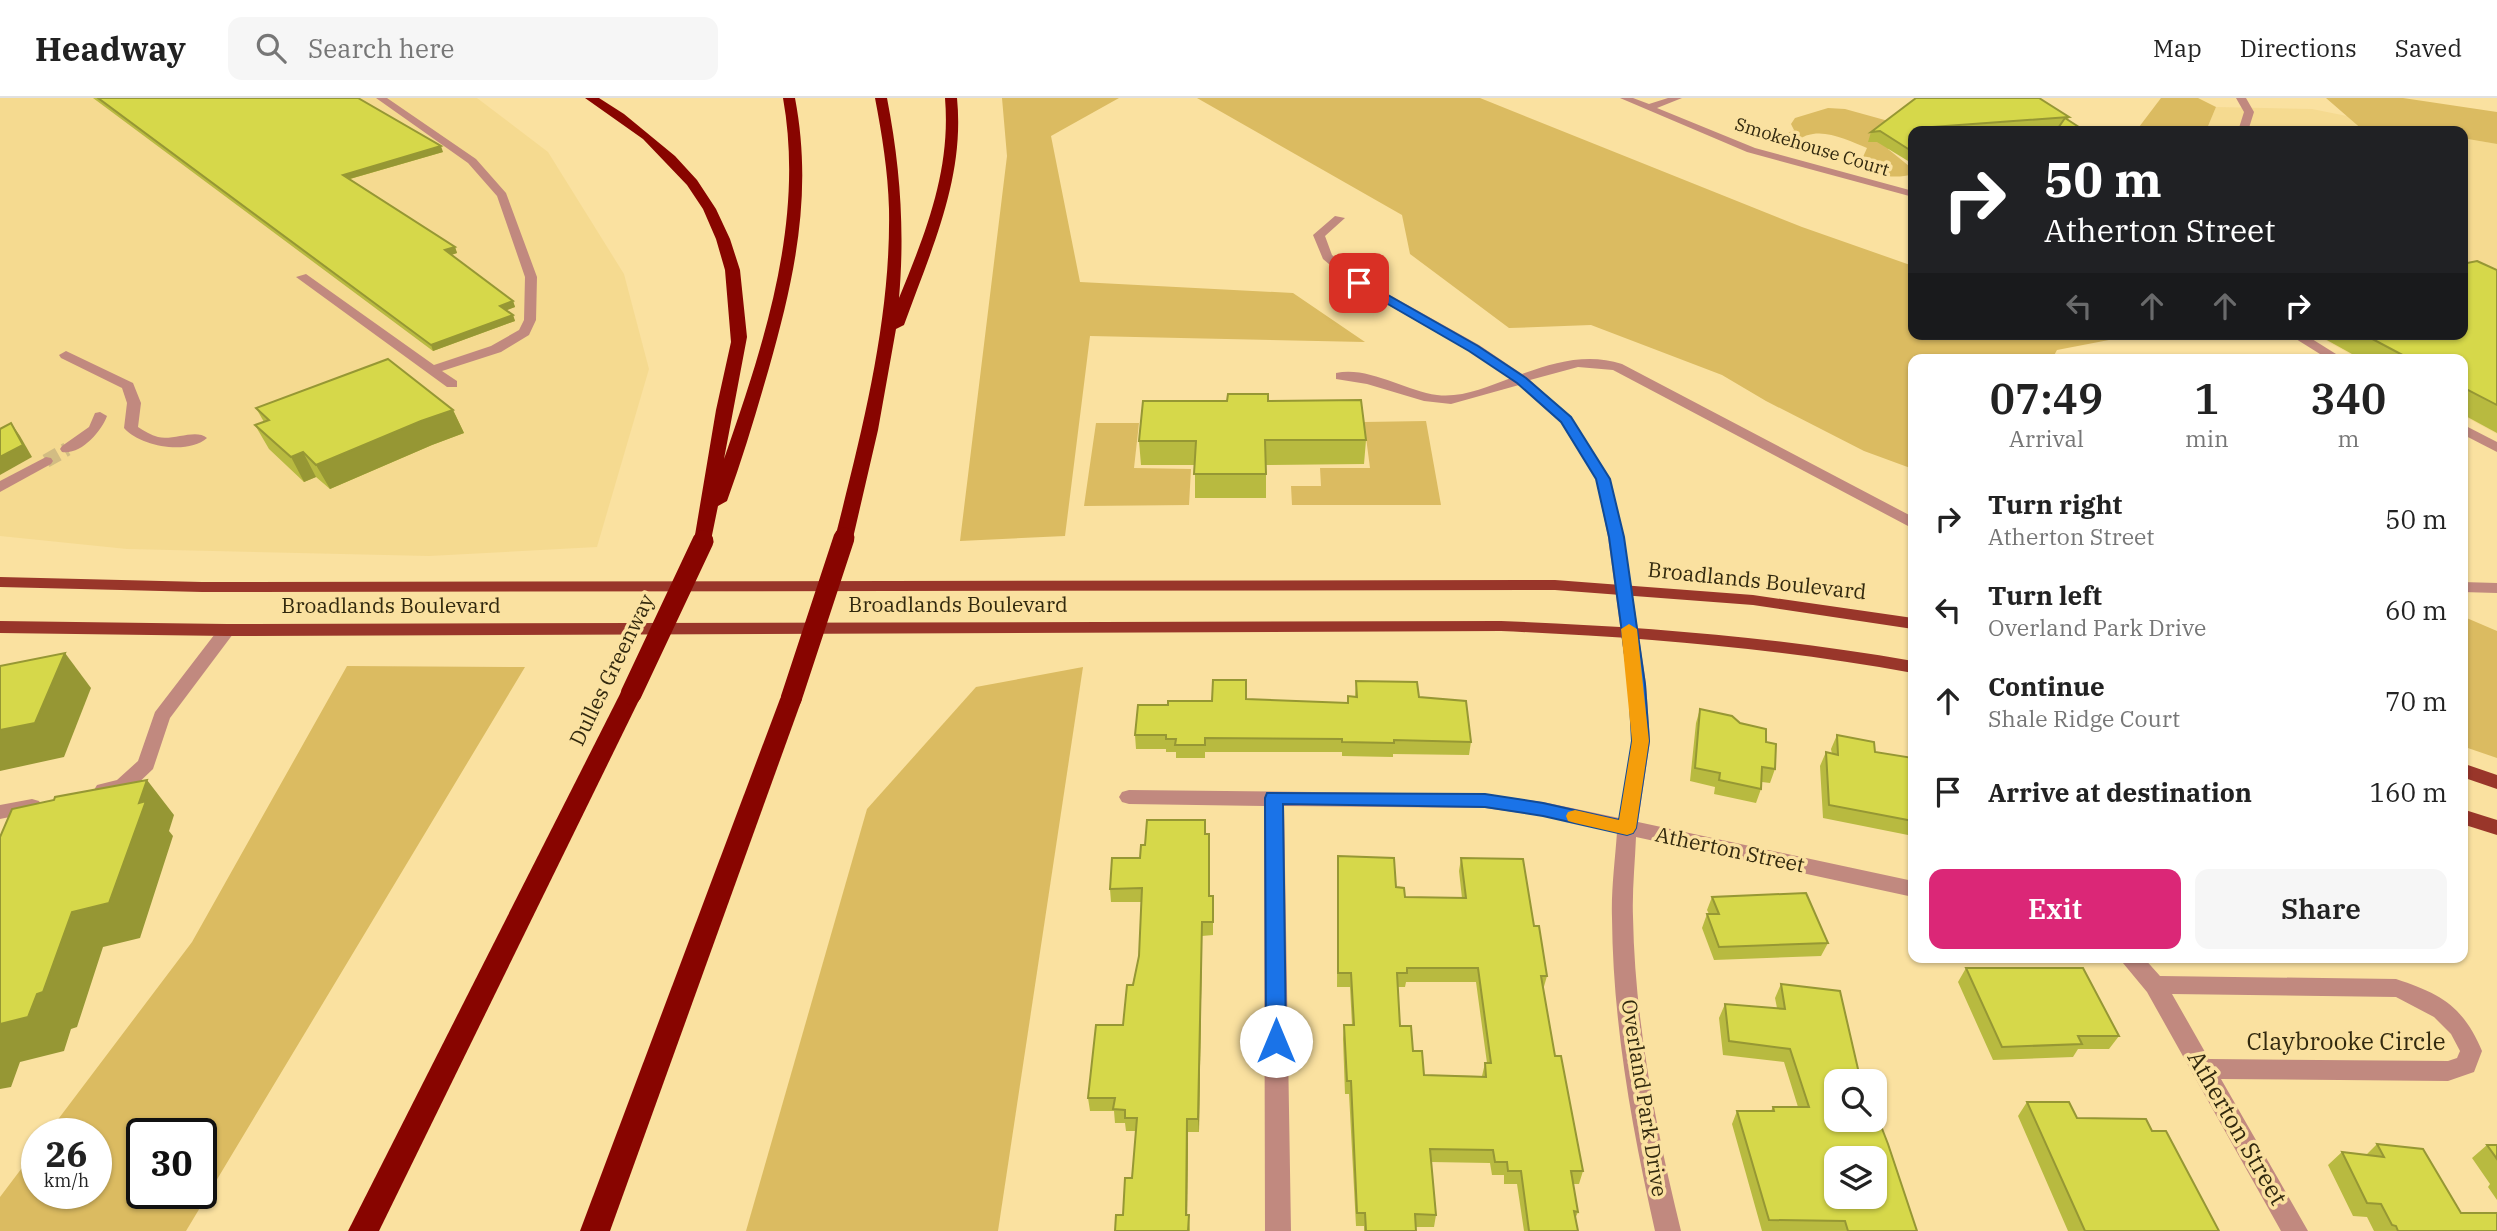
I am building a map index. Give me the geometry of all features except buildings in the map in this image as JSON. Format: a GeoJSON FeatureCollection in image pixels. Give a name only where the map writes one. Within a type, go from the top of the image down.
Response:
{"type":"FeatureCollection","features":[{"type":"Feature","properties":{"kind":"highway"},"geometry":{"type":"LineString","coordinates":[[591,98],[630,122],[691,177],[715,217],[728,249],[736,289],[739,341],[724,409],[703,541]]}},
{"type":"Feature","properties":{"kind":"highway","name":"Dulles Greenway"},"geometry":{"type":"LineString","coordinates":[[363,1231],[631,694],[703,541],[741,444],[777,314],[796,205],[795,124],[789,98]]}},
{"type":"Feature","properties":{"kind":"highway"},"geometry":{"type":"LineString","coordinates":[[595,1231],[791,699],[844,538],[872,422],[884,356],[894,272],[892,163],[881,98]]}},
{"type":"Feature","properties":{"kind":"highway"},"geometry":{"type":"LineString","coordinates":[[884,356],[944,195],[953,140],[951,98]]}},
{"type":"Feature","properties":{"kind":"main road","name":"Broadlands Boulevard"},"geometry":{"type":"LineString","coordinates":[[0,582],[189,587],[1555,585],[1753,600],[1908,623]]}},
{"type":"Feature","properties":{"kind":"main road","name":"Broadlands Boulevard"},"geometry":{"type":"LineString","coordinates":[[0,627],[227,630],[1501,626],[1629,631],[1755,641],[1908,666]]}},
{"type":"Feature","properties":{"kind":"main road"},"geometry":{"type":"LineString","coordinates":[[2468,772],[2497,782]]}},
{"type":"Feature","properties":{"kind":"main road"},"geometry":{"type":"LineString","coordinates":[[2468,818],[2497,828]]}},
{"type":"Feature","properties":{"kind":"street"},"geometry":{"type":"LineString","coordinates":[[381,98],[472,161],[502,195],[531,277],[530,320],[524,332],[496,349],[432,370]]}},
{"type":"Feature","properties":{"kind":"street","name":"Smokehouse Court"},"geometry":{"type":"LineString","coordinates":[[1625,98],[1751,150],[1908,193]]}},
{"type":"Feature","properties":{"kind":"street"},"geometry":{"type":"LineString","coordinates":[[1647,108],[1677,98]]}},
{"type":"Feature","properties":{"kind":"street"},"geometry":{"type":"LineString","coordinates":[[2241,98],[2248,115],[2245,126]]}},
{"type":"Feature","properties":{"kind":"street","name":"Overland Park Drive"},"geometry":{"type":"LineString","coordinates":[[1339,218],[1319,235],[1328,257],[1359,283],[1474,348],[1522,380],[1566,420],[1603,479],[1616,537],[1641,741],[1627,828],[1622,916],[1628,1019],[1645,1133],[1668,1231]]}},
{"type":"Feature","properties":{"kind":"street"},"geometry":{"type":"LineString","coordinates":[[302,278],[452,384]]}},
{"type":"Feature","properties":{"kind":"street"},"geometry":{"type":"LineString","coordinates":[[2305,340],[2329,354]]}},
{"type":"Feature","properties":{"kind":"street"},"geometry":{"type":"LineString","coordinates":[[66,355],[128,386],[134,403],[131,428],[143,437],[154,443],[200,438]]}},
{"type":"Feature","properties":{"kind":"street"},"geometry":{"type":"LineString","coordinates":[[1341,376],[1360,377],[1428,398],[1453,400],[1563,366],[1584,362],[1607,363],[1633,373],[1908,520]]}},
{"type":"Feature","properties":{"kind":"street"},"geometry":{"type":"LineString","coordinates":[[67,449],[95,429],[100,416]]}},
{"type":"Feature","properties":{"kind":"street"},"geometry":{"type":"LineString","coordinates":[[2468,431],[2497,448]]}},
{"type":"Feature","properties":{"kind":"street"},"geometry":{"type":"LineString","coordinates":[[0,487],[46,461]]}},
{"type":"Feature","properties":{"kind":"street"},"geometry":{"type":"LineString","coordinates":[[2468,587],[2497,588]]}},
{"type":"Feature","properties":{"kind":"street"},"geometry":{"type":"LineString","coordinates":[[86,794],[123,786],[146,764],[161,716],[227,630]]}},
{"type":"Feature","properties":{"kind":"street","name":"Atherton Street"},"geometry":{"type":"LineString","coordinates":[[1129,797],[1485,801],[1543,809],[1908,888]]}},
{"type":"Feature","properties":{"kind":"street"},"geometry":{"type":"LineString","coordinates":[[1274,798],[1278,1231]]}},
{"type":"Feature","properties":{"kind":"street"},"geometry":{"type":"LineString","coordinates":[[0,812],[49,802]]}},
{"type":"Feature","properties":{"kind":"street","name":"Atherton Street"},"geometry":{"type":"LineString","coordinates":[[2135,963],[2155,985],[2295,1231]]}},
{"type":"Feature","properties":{"kind":"street","name":"Claybrooke Circle"},"geometry":{"type":"LineString","coordinates":[[2155,985],[2396,988],[2423,997],[2446,1012],[2465,1032],[2471,1051],[2466,1065],[2448,1071],[2203,1069]]}},
{"type":"Feature","properties":{"kind":"shaded area"},"geometry":{"type":"Polygon","coordinates":[[[0,98],[477,98],[548,152],[624,274],[649,369],[597,547],[429,556],[127,549],[0,536],[0,98]]]}},
{"type":"Feature","properties":{"kind":"shaded area"},"geometry":{"type":"Polygon","coordinates":[[[1002,98],[1119,98],[1051,136],[1080,282],[1293,293],[1365,342],[1090,336],[1065,536],[960,541],[1007,156],[1002,98]]]}},
{"type":"Feature","properties":{"kind":"shaded area"},"geometry":{"type":"Polygon","coordinates":[[[1197,98],[1480,98],[1802,227],[1908,264],[1908,340],[2109,340],[2057,350],[2055,354],[1908,354],[1908,467],[1864,451],[1766,401],[1722,375],[1591,325],[1509,328],[1410,254],[1402,215],[1197,98]]]}},
{"type":"Feature","properties":{"kind":"shaded area"},"geometry":{"type":"Polygon","coordinates":[[[2161,98],[2198,98],[2216,107],[2208,126],[2140,126],[2161,98]]]}},
{"type":"Feature","properties":{"kind":"shaded area"},"geometry":{"type":"Polygon","coordinates":[[[2326,98],[2403,98],[2497,112],[2497,144],[2468,139],[2468,126],[2358,126],[2326,98]]]}},
{"type":"Feature","properties":{"kind":"shaded area"},"geometry":{"type":"Polygon","coordinates":[[[2216,107],[2312,109],[2397,126],[2208,126],[2216,107]]]}},
{"type":"Feature","properties":{"kind":"shaded area"},"geometry":{"type":"Polygon","coordinates":[[[1828,108],[1845,109],[1908,126],[1908,135],[1888,149],[1908,165],[1908,175],[1885,176],[1859,166],[1867,148],[1834,136],[1820,133],[1788,144],[1776,144],[1779,138],[1794,130],[1791,124],[1795,118],[1828,108]]]}},
{"type":"Feature","properties":{"kind":"shaded area"},"geometry":{"type":"Polygon","coordinates":[[[2468,139],[2497,144],[2497,434],[2468,418],[2468,354],[2350,354],[2325,340],[2468,340],[2468,139]]]}},
{"type":"Feature","properties":{"kind":"shaded area"},"geometry":{"type":"Polygon","coordinates":[[[1426,421],[1441,505],[1292,505],[1291,486],[1321,486],[1320,468],[1370,468],[1364,422],[1426,421]]]}},
{"type":"Feature","properties":{"kind":"shaded area"},"geometry":{"type":"Polygon","coordinates":[[[1096,423],[1139,423],[1134,468],[1191,469],[1189,505],[1084,506],[1096,423]]]}},
{"type":"Feature","properties":{"kind":"shaded area"},"geometry":{"type":"Polygon","coordinates":[[[2468,619],[2497,631],[2497,758],[2468,748],[2468,619]]]}},
{"type":"Feature","properties":{"kind":"shaded area"},"geometry":{"type":"Polygon","coordinates":[[[347,666],[525,667],[217,1179],[217,1118],[126,1118],[126,1209],[199,1209],[186,1231],[0,1231],[0,1197],[21,1169],[21,1209],[112,1209],[112,1118],[59,1118],[192,942],[347,666]]]}},
{"type":"Feature","properties":{"kind":"shaded area"},"geometry":{"type":"Polygon","coordinates":[[[1083,667],[998,1231],[746,1231],[867,809],[976,687],[1083,667]]]}},
{"type":"Feature","properties":{"kind":"tunnel"},"geometry":{"type":"LineString","coordinates":[[46,461],[67,449]]}},
{"type":"Feature","properties":{"kind":"slow traffic"},"geometry":{"type":"LineString","coordinates":[[1575,816],[1627,828],[1641,741],[1629,629]]}},
{"type":"Feature","properties":{"kind":"route"},"geometry":{"type":"LineString","coordinates":[[1276,1041],[1274,798],[1485,801],[1543,809],[1627,828],[1641,741],[1637,684],[1616,537],[1603,479],[1566,420],[1522,380],[1474,348],[1359,283]]}}]}
